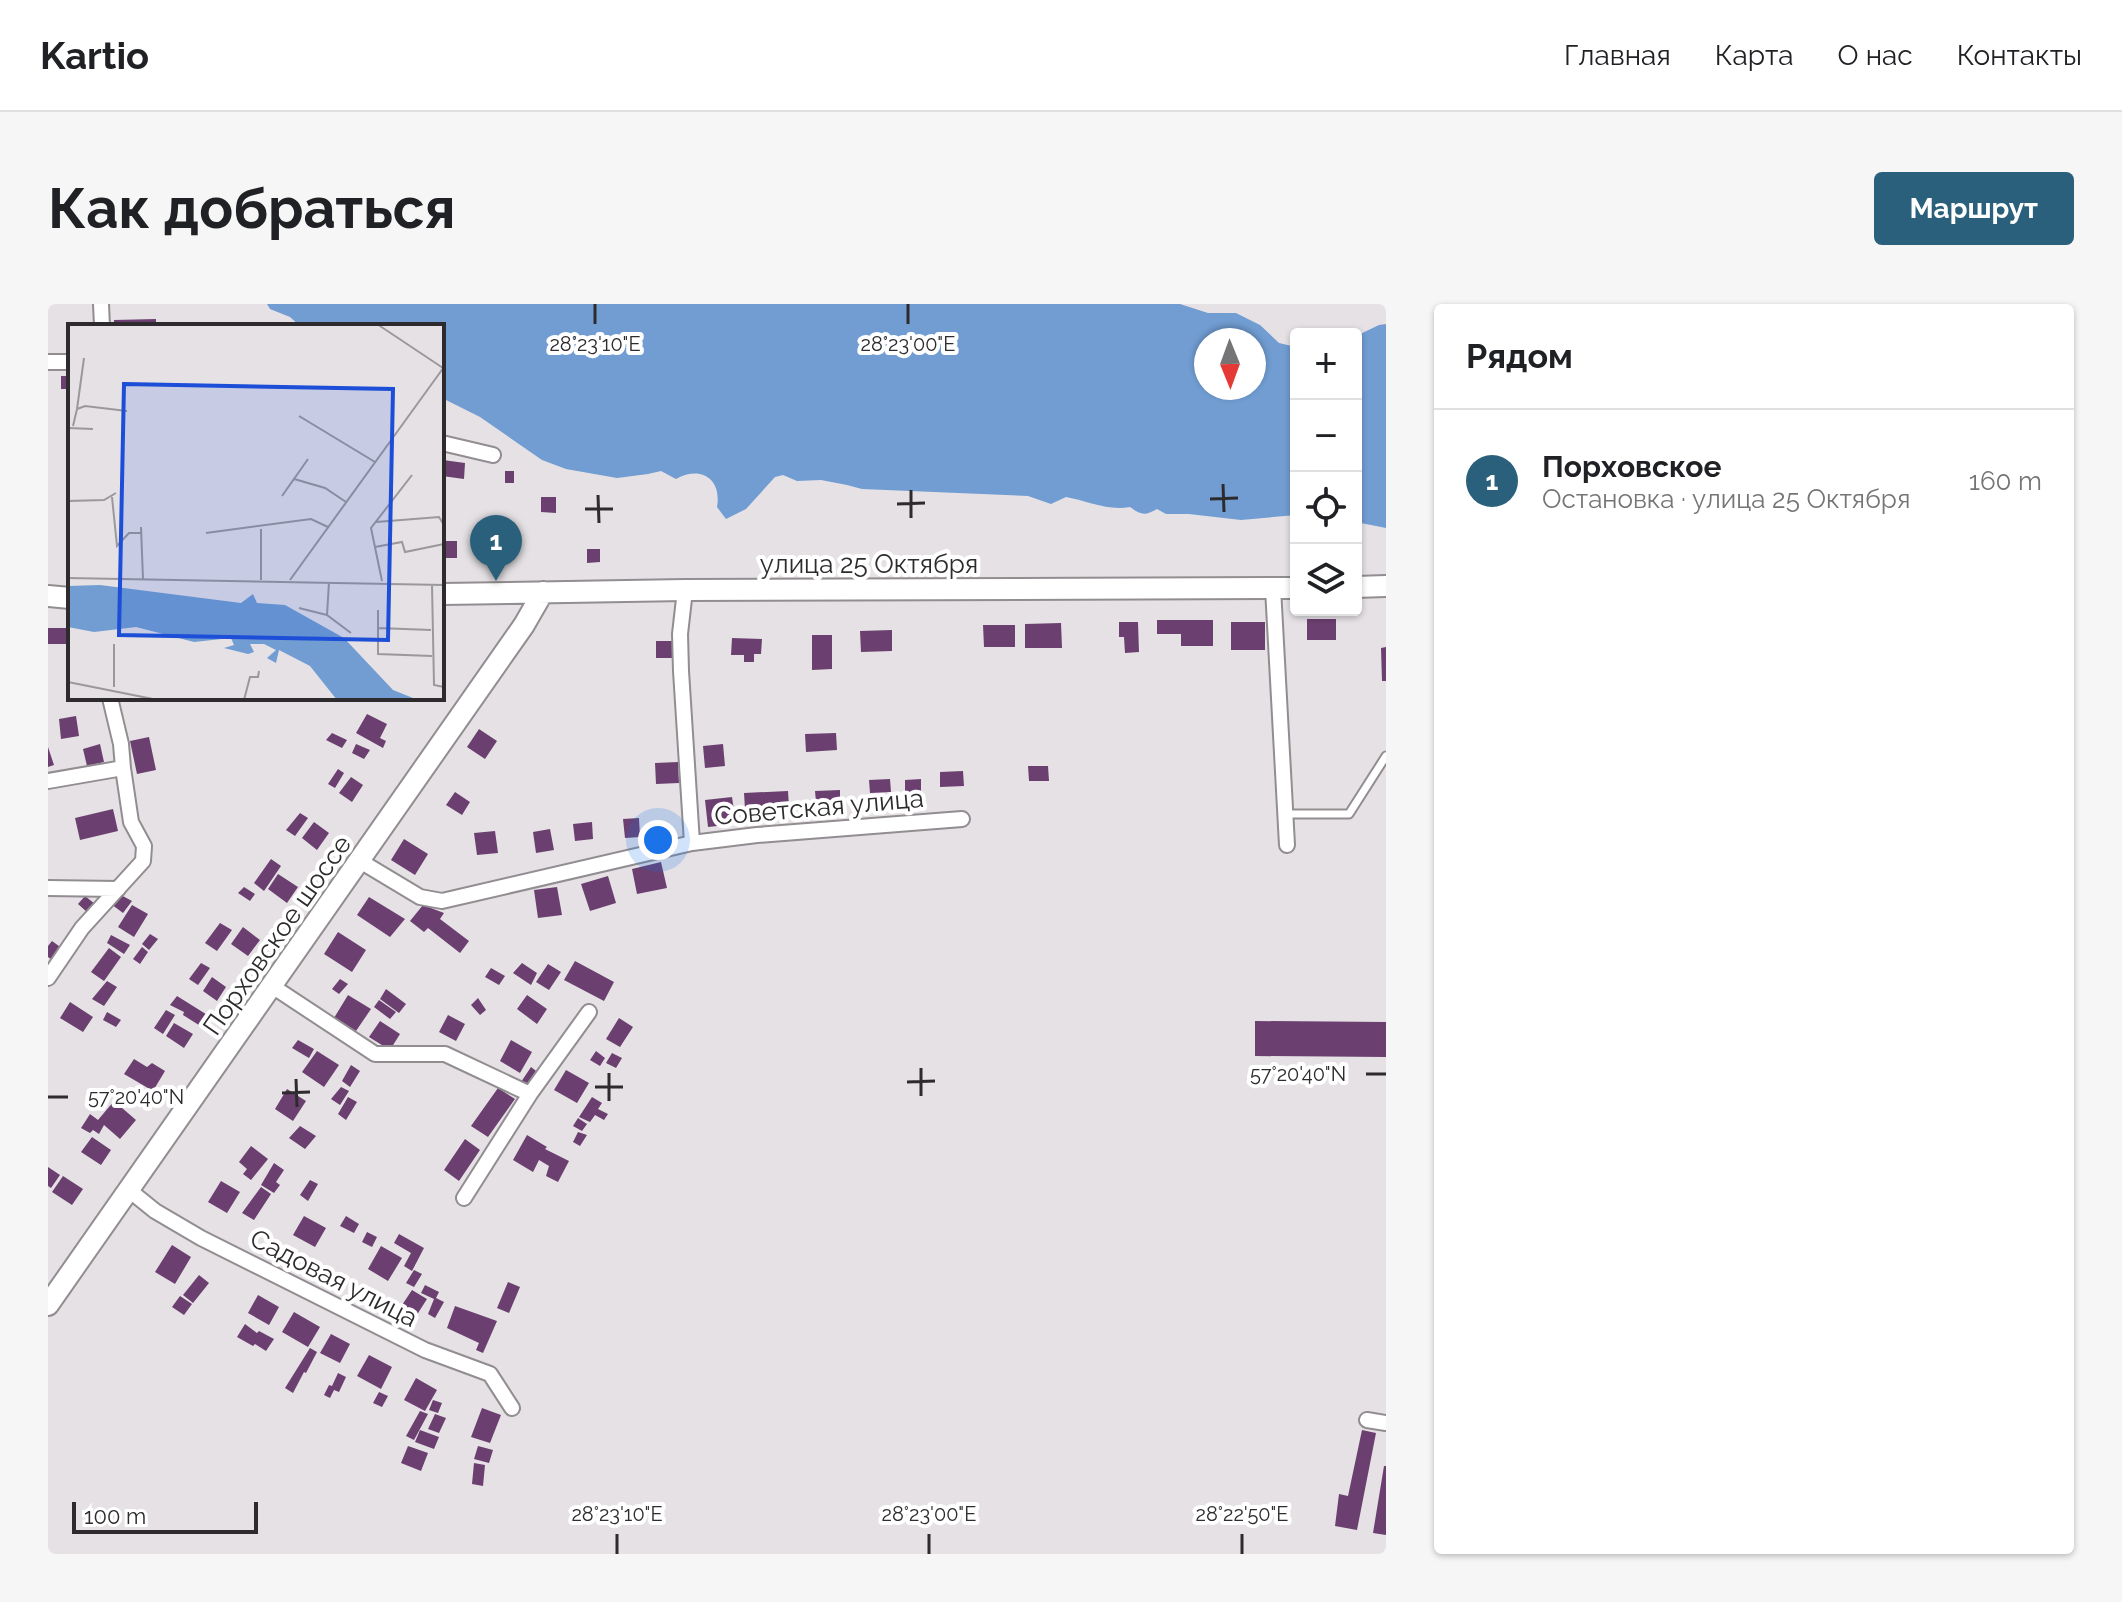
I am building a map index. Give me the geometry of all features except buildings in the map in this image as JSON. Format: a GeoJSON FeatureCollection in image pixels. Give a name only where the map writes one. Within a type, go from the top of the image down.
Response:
{"type":"FeatureCollection","features":[{"type":"Feature","properties":{"kind":"main road"},"geometry":{"type":"LineString","coordinates":[[1362,587],[1386,586]]}},
{"type":"Feature","properties":{"kind":"main road","name":"улица 25 Октября"},"geometry":{"type":"LineString","coordinates":[[444,594],[1290,588]]}},
{"type":"Feature","properties":{"kind":"main road","name":"Порховское шоссе"},"geometry":{"type":"LineString","coordinates":[[48,1305],[524,625],[543,592]]}},
{"type":"Feature","properties":{"kind":"main road"},"geometry":{"type":"LineString","coordinates":[[48,596],[68,598]]}},
{"type":"Feature","properties":{"kind":"street"},"geometry":{"type":"LineString","coordinates":[[101,304],[102,324]]}},
{"type":"Feature","properties":{"kind":"street"},"geometry":{"type":"LineString","coordinates":[[444,443],[493,455]]}},
{"type":"Feature","properties":{"kind":"street"},"geometry":{"type":"LineString","coordinates":[[1273,588],[1287,845]]}},
{"type":"Feature","properties":{"kind":"street"},"geometry":{"type":"LineString","coordinates":[[685,590],[680,634],[681,671],[692,843]]}},
{"type":"Feature","properties":{"kind":"street"},"geometry":{"type":"LineString","coordinates":[[48,978],[82,928],[143,861],[144,846],[131,822],[121,744],[110,700]]}},
{"type":"Feature","properties":{"kind":"street"},"geometry":{"type":"LineString","coordinates":[[48,781],[123,768]]}},
{"type":"Feature","properties":{"kind":"street","name":"Советская улица"},"geometry":{"type":"LineString","coordinates":[[360,861],[420,897],[442,901],[692,843],[962,819]]}},
{"type":"Feature","properties":{"kind":"street"},"geometry":{"type":"LineString","coordinates":[[48,888],[118,889]]}},
{"type":"Feature","properties":{"kind":"street"},"geometry":{"type":"LineString","coordinates":[[272,986],[375,1054],[445,1054],[530,1094]]}},
{"type":"Feature","properties":{"kind":"street"},"geometry":{"type":"LineString","coordinates":[[464,1198],[530,1094],[589,1012]]}},
{"type":"Feature","properties":{"kind":"street","name":"Садовая улица"},"geometry":{"type":"LineString","coordinates":[[129,1190],[155,1211],[201,1238],[425,1350],[490,1374],[512,1408]]}},
{"type":"Feature","properties":{"kind":"street"},"geometry":{"type":"LineString","coordinates":[[1367,1420],[1386,1423]]}},
{"type":"Feature","properties":{"kind":"lane"},"geometry":{"type":"LineString","coordinates":[[1285,814],[1349,814],[1386,756]]}},
{"type":"Feature","properties":{"kind":"water"},"geometry":{"type":"Polygon","coordinates":[[[267,304],[1180,304],[1208,313],[1236,313],[1263,328],[1194,328],[1194,400],[1266,400],[1266,331],[1279,343],[1290,346],[1290,516],[1241,520],[1166,514],[1157,509],[1143,514],[1130,507],[1105,507],[1066,497],[1051,504],[1028,496],[862,489],[821,480],[797,481],[783,475],[775,477],[746,509],[726,519],[717,507],[718,497],[713,482],[701,474],[676,479],[661,471],[617,478],[566,469],[542,460],[480,417],[444,399],[444,324],[298,324],[290,317],[270,309],[267,304]]]}},
{"type":"Feature","properties":{"kind":"water"},"geometry":{"type":"Polygon","coordinates":[[[1386,324],[1386,528],[1362,523],[1362,333],[1386,324]]]}},
{"type":"Feature","properties":{"kind":"place","name":"Порховское"},"geometry":{"type":"Point","coordinates":[496,581]}}]}
